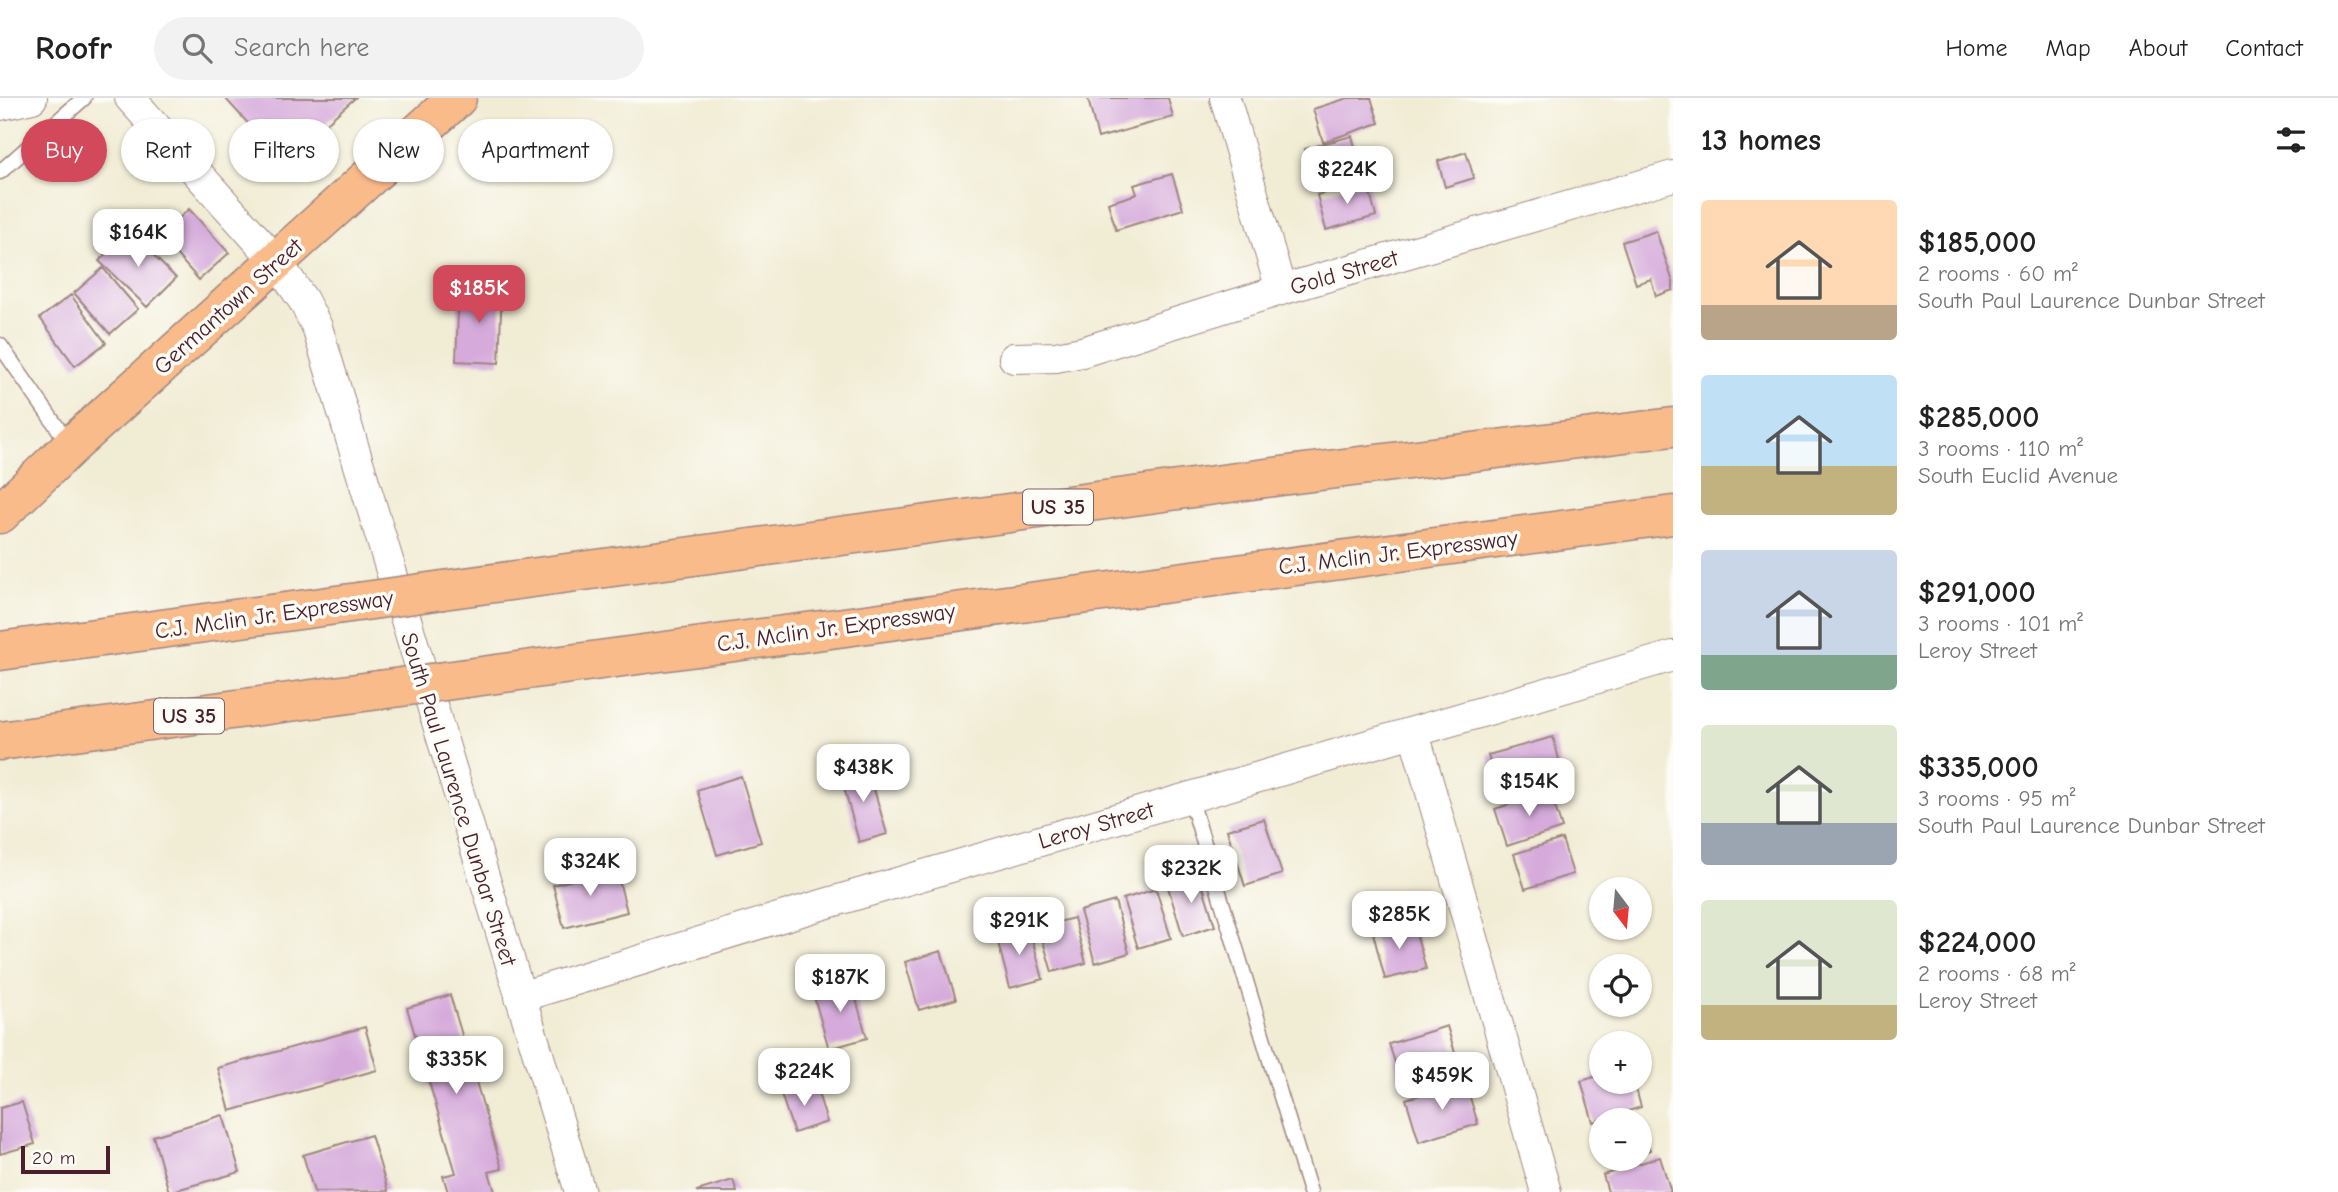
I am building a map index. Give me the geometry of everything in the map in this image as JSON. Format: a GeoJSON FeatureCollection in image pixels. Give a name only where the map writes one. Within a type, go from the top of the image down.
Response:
{"type":"FeatureCollection","features":[{"type":"Feature","properties":{"kind":"main road","name":"Germantown Street"},"geometry":{"type":"LineString","coordinates":[[0,514],[70,447],[457,98]]}},
{"type":"Feature","properties":{"kind":"main road","name":"C.J. Mclin Jr. Expressway"},"geometry":{"type":"LineString","coordinates":[[0,651],[1282,476],[1673,427]]}},
{"type":"Feature","properties":{"kind":"main road","name":"C.J. Mclin Jr. Expressway"},"geometry":{"type":"LineString","coordinates":[[0,741],[1673,515]]}},
{"type":"Feature","properties":{"kind":"main road"},"geometry":{"type":"LineString","coordinates":[[1595,527],[1673,530]]}},
{"type":"Feature","properties":{"kind":"street"},"geometry":{"type":"LineString","coordinates":[[0,106],[32,98]]}},
{"type":"Feature","properties":{"kind":"street","name":"South Paul Laurence Dunbar Street"},"geometry":{"type":"LineString","coordinates":[[130,98],[277,262],[303,300],[317,327],[580,1192]]}},
{"type":"Feature","properties":{"kind":"street"},"geometry":{"type":"LineString","coordinates":[[1225,98],[1281,290]]}},
{"type":"Feature","properties":{"kind":"street","name":"Gold Street"},"geometry":{"type":"LineString","coordinates":[[1014,358],[1056,357],[1082,352],[1281,290],[1673,176]]}},
{"type":"Feature","properties":{"kind":"street","name":"Leroy Street"},"geometry":{"type":"LineString","coordinates":[[520,997],[1673,656]]}},
{"type":"Feature","properties":{"kind":"street"},"geometry":{"type":"LineString","coordinates":[[1414,733],[1546,1192]]}},
{"type":"Feature","properties":{"kind":"lane"},"geometry":{"type":"LineString","coordinates":[[0,172],[84,98]]}},
{"type":"Feature","properties":{"kind":"lane"},"geometry":{"type":"LineString","coordinates":[[0,345],[70,447]]}},
{"type":"Feature","properties":{"kind":"lane"},"geometry":{"type":"LineString","coordinates":[[1190,797],[1310,1192]]}},
{"type":"Feature","properties":{"kind":"building"},"geometry":{"type":"Polygon","coordinates":[[[225,98],[355,98],[331,119],[244,119],[225,98]]]}},
{"type":"Feature","properties":{"kind":"building"},"geometry":{"type":"Polygon","coordinates":[[[1168,98],[1173,117],[1098,138],[1088,99],[1168,98]]]}},
{"type":"Feature","properties":{"kind":"building"},"geometry":{"type":"Polygon","coordinates":[[[1348,98],[1371,98],[1379,123],[1323,142],[1313,109],[1348,98]]]}},
{"type":"Feature","properties":{"kind":"building"},"geometry":{"type":"Polygon","coordinates":[[[1352,136],[1361,169],[1314,182],[1305,149],[1352,136]]]}},
{"type":"Feature","properties":{"kind":"building"},"geometry":{"type":"Polygon","coordinates":[[[1466,152],[1474,178],[1445,187],[1438,161],[1466,152]]]}},
{"type":"Feature","properties":{"kind":"building"},"geometry":{"type":"Polygon","coordinates":[[[1172,174],[1183,209],[1116,230],[1108,203],[1137,194],[1134,185],[1172,174]]]}},
{"type":"Feature","properties":{"kind":"building"},"geometry":{"type":"Polygon","coordinates":[[[1367,181],[1376,216],[1326,230],[1317,195],[1367,181]]]}},
{"type":"Feature","properties":{"kind":"building"},"geometry":{"type":"Polygon","coordinates":[[[189,209],[229,253],[199,280],[160,236],[189,209]]]}},
{"type":"Feature","properties":{"kind":"building"},"geometry":{"type":"Polygon","coordinates":[[[129,231],[176,278],[147,307],[99,261],[129,231]]]}},
{"type":"Feature","properties":{"kind":"building"},"geometry":{"type":"Polygon","coordinates":[[[1656,231],[1673,282],[1673,290],[1656,296],[1651,279],[1636,284],[1622,242],[1656,231]]]}},
{"type":"Feature","properties":{"kind":"building"},"geometry":{"type":"Polygon","coordinates":[[[103,268],[138,309],[110,334],[74,293],[103,268]]]}},
{"type":"Feature","properties":{"kind":"building"},"geometry":{"type":"Polygon","coordinates":[[[459,287],[502,288],[499,363],[456,361],[459,287]]]}},
{"type":"Feature","properties":{"kind":"building"},"geometry":{"type":"Polygon","coordinates":[[[71,295],[106,343],[75,366],[40,318],[71,295]]]}},
{"type":"Feature","properties":{"kind":"building"},"geometry":{"type":"Polygon","coordinates":[[[1553,737],[1564,778],[1499,796],[1488,755],[1553,737]]]}},
{"type":"Feature","properties":{"kind":"building"},"geometry":{"type":"Polygon","coordinates":[[[867,765],[887,834],[859,842],[840,773],[867,765]]]}},
{"type":"Feature","properties":{"kind":"building"},"geometry":{"type":"Polygon","coordinates":[[[741,776],[761,842],[717,855],[697,790],[741,776]]]}},
{"type":"Feature","properties":{"kind":"building"},"geometry":{"type":"Polygon","coordinates":[[[1550,791],[1562,828],[1507,846],[1495,809],[1550,791]]]}},
{"type":"Feature","properties":{"kind":"building"},"geometry":{"type":"Polygon","coordinates":[[[1264,819],[1282,874],[1245,886],[1227,830],[1264,819]]]}},
{"type":"Feature","properties":{"kind":"building"},"geometry":{"type":"Polygon","coordinates":[[[1562,839],[1573,874],[1525,889],[1514,854],[1562,839]]]}},
{"type":"Feature","properties":{"kind":"building"},"geometry":{"type":"Polygon","coordinates":[[[616,869],[627,912],[564,928],[553,885],[616,869]]]}},
{"type":"Feature","properties":{"kind":"building"},"geometry":{"type":"Polygon","coordinates":[[[1199,874],[1215,926],[1183,936],[1167,884],[1199,874]]]}},
{"type":"Feature","properties":{"kind":"building"},"geometry":{"type":"Polygon","coordinates":[[[1156,889],[1171,938],[1138,948],[1123,899],[1156,889]]]}},
{"type":"Feature","properties":{"kind":"building"},"geometry":{"type":"Polygon","coordinates":[[[1115,901],[1129,953],[1095,963],[1080,911],[1115,901]]]}},
{"type":"Feature","properties":{"kind":"building"},"geometry":{"type":"Polygon","coordinates":[[[1074,918],[1086,963],[1052,972],[1039,927],[1074,918]]]}},
{"type":"Feature","properties":{"kind":"building"},"geometry":{"type":"Polygon","coordinates":[[[1413,922],[1426,969],[1385,979],[1373,933],[1413,922]]]}},
{"type":"Feature","properties":{"kind":"building"},"geometry":{"type":"Polygon","coordinates":[[[1029,927],[1043,979],[1010,988],[996,935],[1029,927]]]}},
{"type":"Feature","properties":{"kind":"building"},"geometry":{"type":"Polygon","coordinates":[[[941,951],[956,999],[919,1010],[905,962],[941,951]]]}},
{"type":"Feature","properties":{"kind":"building"},"geometry":{"type":"Polygon","coordinates":[[[850,978],[867,1038],[829,1049],[812,990],[850,978]]]}},
{"type":"Feature","properties":{"kind":"building"},"geometry":{"type":"Polygon","coordinates":[[[450,995],[502,1169],[489,1172],[495,1192],[448,1192],[443,1176],[456,1173],[407,1008],[450,995]]]}},
{"type":"Feature","properties":{"kind":"building"},"geometry":{"type":"Polygon","coordinates":[[[1447,1026],[1459,1066],[1402,1084],[1389,1044],[1447,1026]]]}},
{"type":"Feature","properties":{"kind":"building"},"geometry":{"type":"Polygon","coordinates":[[[365,1027],[377,1070],[230,1111],[218,1068],[365,1027]]]}},
{"type":"Feature","properties":{"kind":"building"},"geometry":{"type":"Polygon","coordinates":[[[1589,1079],[1589,1094],[1637,1094],[1641,1107],[1589,1108],[1581,1081],[1589,1079]]]}},
{"type":"Feature","properties":{"kind":"building"},"geometry":{"type":"Polygon","coordinates":[[[1465,1081],[1478,1124],[1419,1142],[1406,1099],[1465,1081]]]}},
{"type":"Feature","properties":{"kind":"building"},"geometry":{"type":"Polygon","coordinates":[[[815,1083],[827,1122],[794,1133],[781,1094],[815,1083]]]}},
{"type":"Feature","properties":{"kind":"building"},"geometry":{"type":"Polygon","coordinates":[[[22,1102],[35,1144],[0,1154],[0,1108],[22,1102]]]}},
{"type":"Feature","properties":{"kind":"building"},"geometry":{"type":"Polygon","coordinates":[[[223,1115],[240,1172],[169,1192],[153,1136],[223,1115]]]}},
{"type":"Feature","properties":{"kind":"building"},"geometry":{"type":"Polygon","coordinates":[[[371,1135],[388,1191],[314,1192],[303,1155],[371,1135]]]}},
{"type":"Feature","properties":{"kind":"building"},"geometry":{"type":"Polygon","coordinates":[[[1660,1157],[1671,1192],[1608,1192],[1603,1175],[1616,1171],[1652,1171],[1652,1160],[1660,1157]]]}},
{"type":"Feature","properties":{"kind":"building"},"geometry":{"type":"Polygon","coordinates":[[[733,1180],[737,1192],[697,1191],[733,1180]]]}}]}
